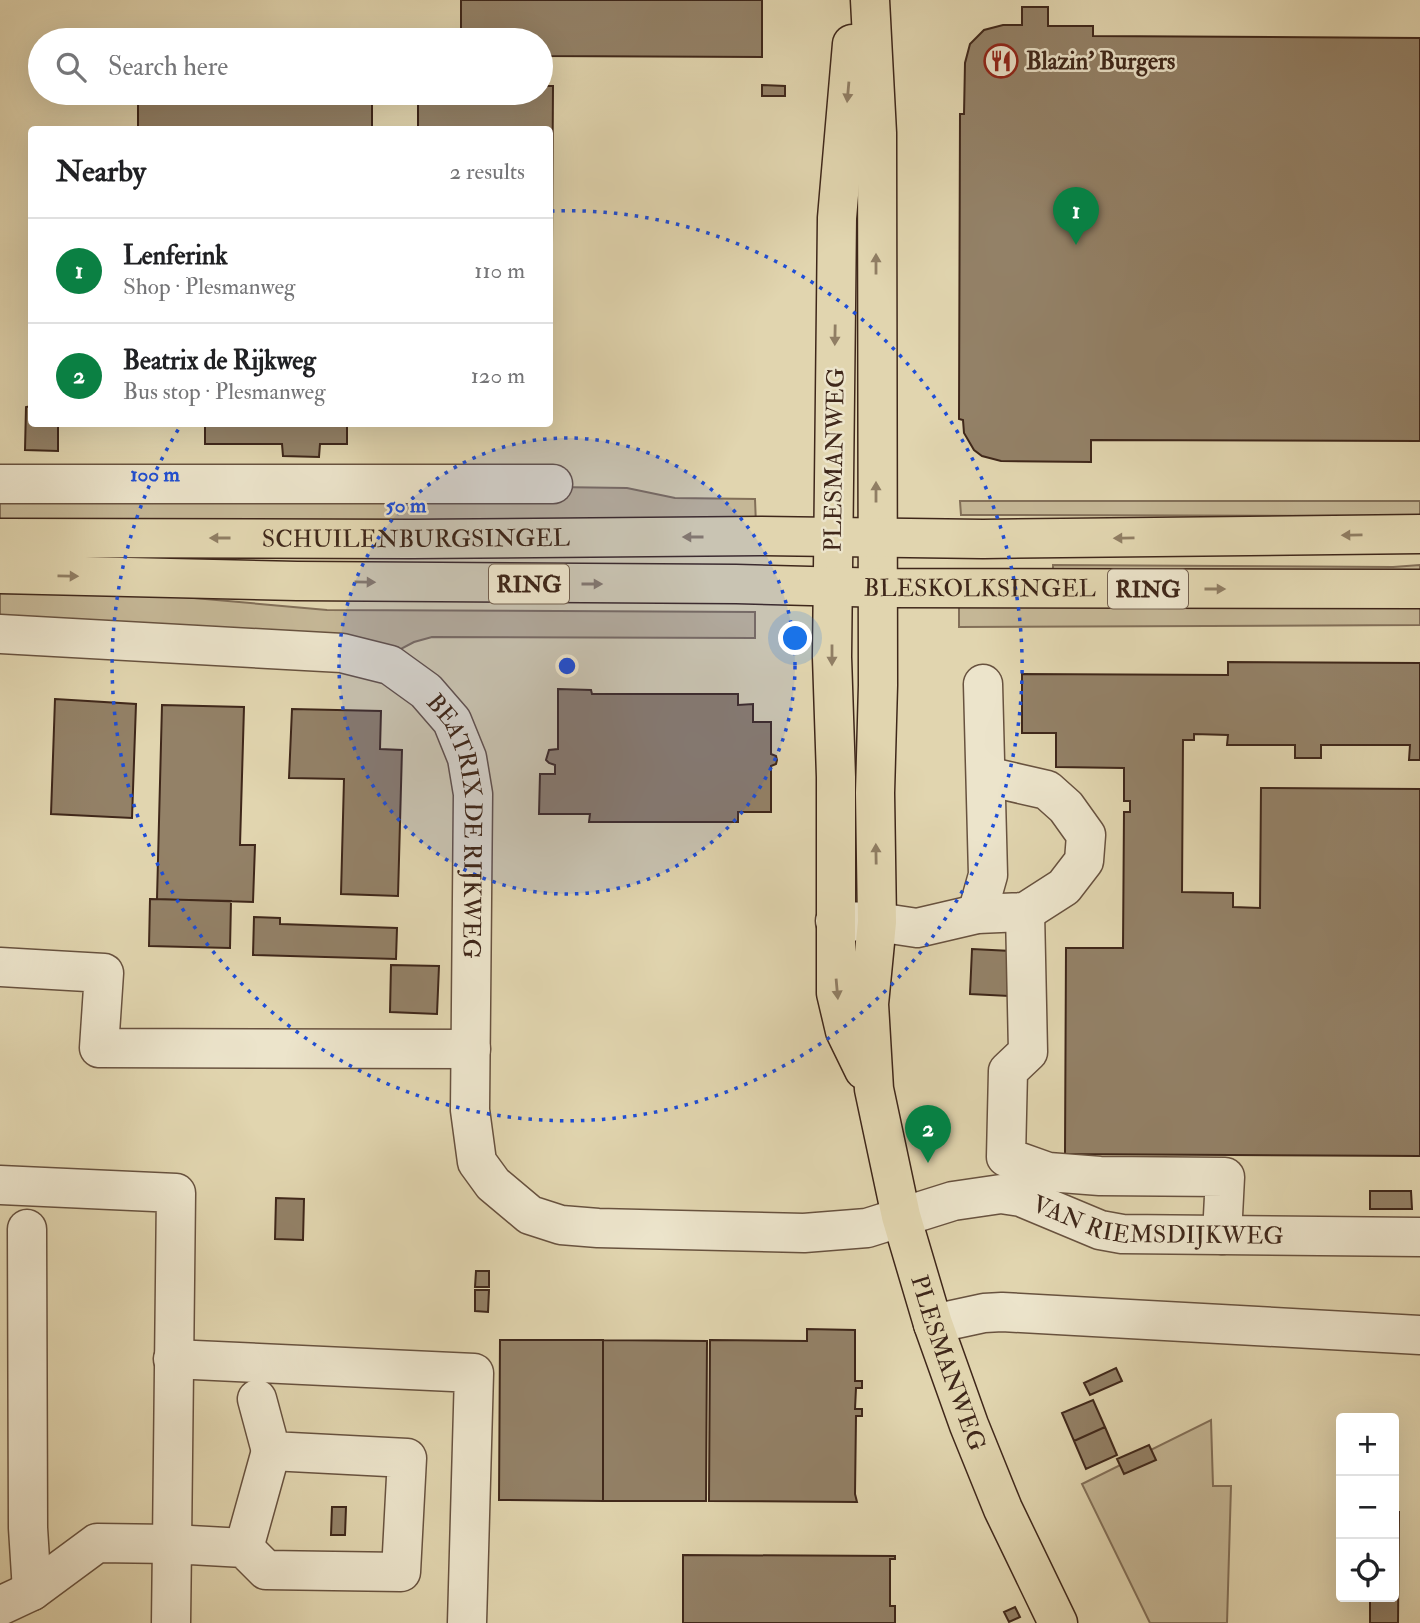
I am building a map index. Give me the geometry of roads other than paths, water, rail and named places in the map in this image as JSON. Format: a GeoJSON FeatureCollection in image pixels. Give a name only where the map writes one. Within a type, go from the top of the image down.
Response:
{"type":"FeatureCollection","features":[{"type":"Feature","properties":{"kind":"main road","name":"PLESMANWEG"},"geometry":{"type":"LineString","coordinates":[[856,0],[837,218],[832,586],[836,993],[845,1031],[874,1089]]}},
{"type":"Feature","properties":{"kind":"main road","name":"PLESMANWEG"},"geometry":{"type":"LineString","coordinates":[[870,0],[877,133],[877,922],[869,1004],[874,1089],[901,1216],[933,1324],[1003,1509],[1058,1623]]}},
{"type":"Feature","properties":{"kind":"main road","name":"BLESKOLKSINGEL"},"geometry":{"type":"LineString","coordinates":[[833,537],[983,539],[1420,534]]}},
{"type":"Feature","properties":{"kind":"main road","name":"SCHUILENBURGSINGEL"},"geometry":{"type":"LineString","coordinates":[[0,538],[833,537]]}},
{"type":"Feature","properties":{"kind":"main road","name":"SCHUILENBURGSINGEL"},"geometry":{"type":"LineString","coordinates":[[0,574],[297,581],[832,586]]}},
{"type":"Feature","properties":{"kind":"main road","name":"BLESKOLKSINGEL"},"geometry":{"type":"LineString","coordinates":[[832,586],[1420,589]]}},
{"type":"Feature","properties":{"kind":"street"},"geometry":{"type":"LineString","coordinates":[[0,484],[553,484]]}},
{"type":"Feature","properties":{"kind":"street","name":"BEATRIX DE RIJKWEG"},"geometry":{"type":"LineString","coordinates":[[0,634],[342,653],[390,665],[426,691],[452,721],[467,758],[473,794],[471,1110],[477,1161],[493,1184],[530,1215],[561,1225],[598,1228],[804,1233],[867,1228],[901,1216]]}},
{"type":"Feature","properties":{"kind":"street"},"geometry":{"type":"LineString","coordinates":[[977,914],[988,875],[983,684]]}},
{"type":"Feature","properties":{"kind":"street"},"geometry":{"type":"LineString","coordinates":[[835,921],[877,922],[917,928],[977,914],[1025,912],[1064,887],[1084,861],[1086,835],[1066,807],[1047,790],[986,776]]}},
{"type":"Feature","properties":{"kind":"street"},"geometry":{"type":"LineString","coordinates":[[1025,912],[1028,1052],[1008,1071],[1006,1157],[1048,1172],[1100,1177],[1225,1177],[1222,1235]]}},
{"type":"Feature","properties":{"kind":"street"},"geometry":{"type":"LineString","coordinates":[[0,967],[104,973],[99,1048],[471,1049]]}},
{"type":"Feature","properties":{"kind":"street"},"geometry":{"type":"LineString","coordinates":[[0,1185],[176,1193],[171,1623]]}},
{"type":"Feature","properties":{"kind":"street","name":"VAN RIEMSDIJKWEG"},"geometry":{"type":"LineString","coordinates":[[901,1216],[966,1198],[1000,1194],[1021,1197],[1100,1230],[1122,1234],[1420,1237]]}},
{"type":"Feature","properties":{"kind":"street"},"geometry":{"type":"LineString","coordinates":[[16,1599],[28,1528],[27,1229]]}},
{"type":"Feature","properties":{"kind":"street"},"geometry":{"type":"LineString","coordinates":[[933,1324],[984,1312],[1002,1312],[1420,1335]]}},
{"type":"Feature","properties":{"kind":"street"},"geometry":{"type":"LineString","coordinates":[[173,1359],[474,1373],[467,1623]]}},
{"type":"Feature","properties":{"kind":"street"},"geometry":{"type":"LineString","coordinates":[[244,1548],[271,1451],[257,1399]]}},
{"type":"Feature","properties":{"kind":"street"},"geometry":{"type":"LineString","coordinates":[[16,1599],[97,1543],[244,1548],[266,1570],[401,1572],[407,1458],[271,1451]]}},
{"type":"Feature","properties":{"kind":"place","name":"Blazin' Burgers"},"geometry":{"type":"Point","coordinates":[1001,61]}},
{"type":"Feature","properties":{"kind":"place","name":"Lenferink"},"geometry":{"type":"Point","coordinates":[1076,245]}},
{"type":"Feature","properties":{"kind":"place","name":"Beatrix de Rijkweg"},"geometry":{"type":"Point","coordinates":[928,1163]}}]}
